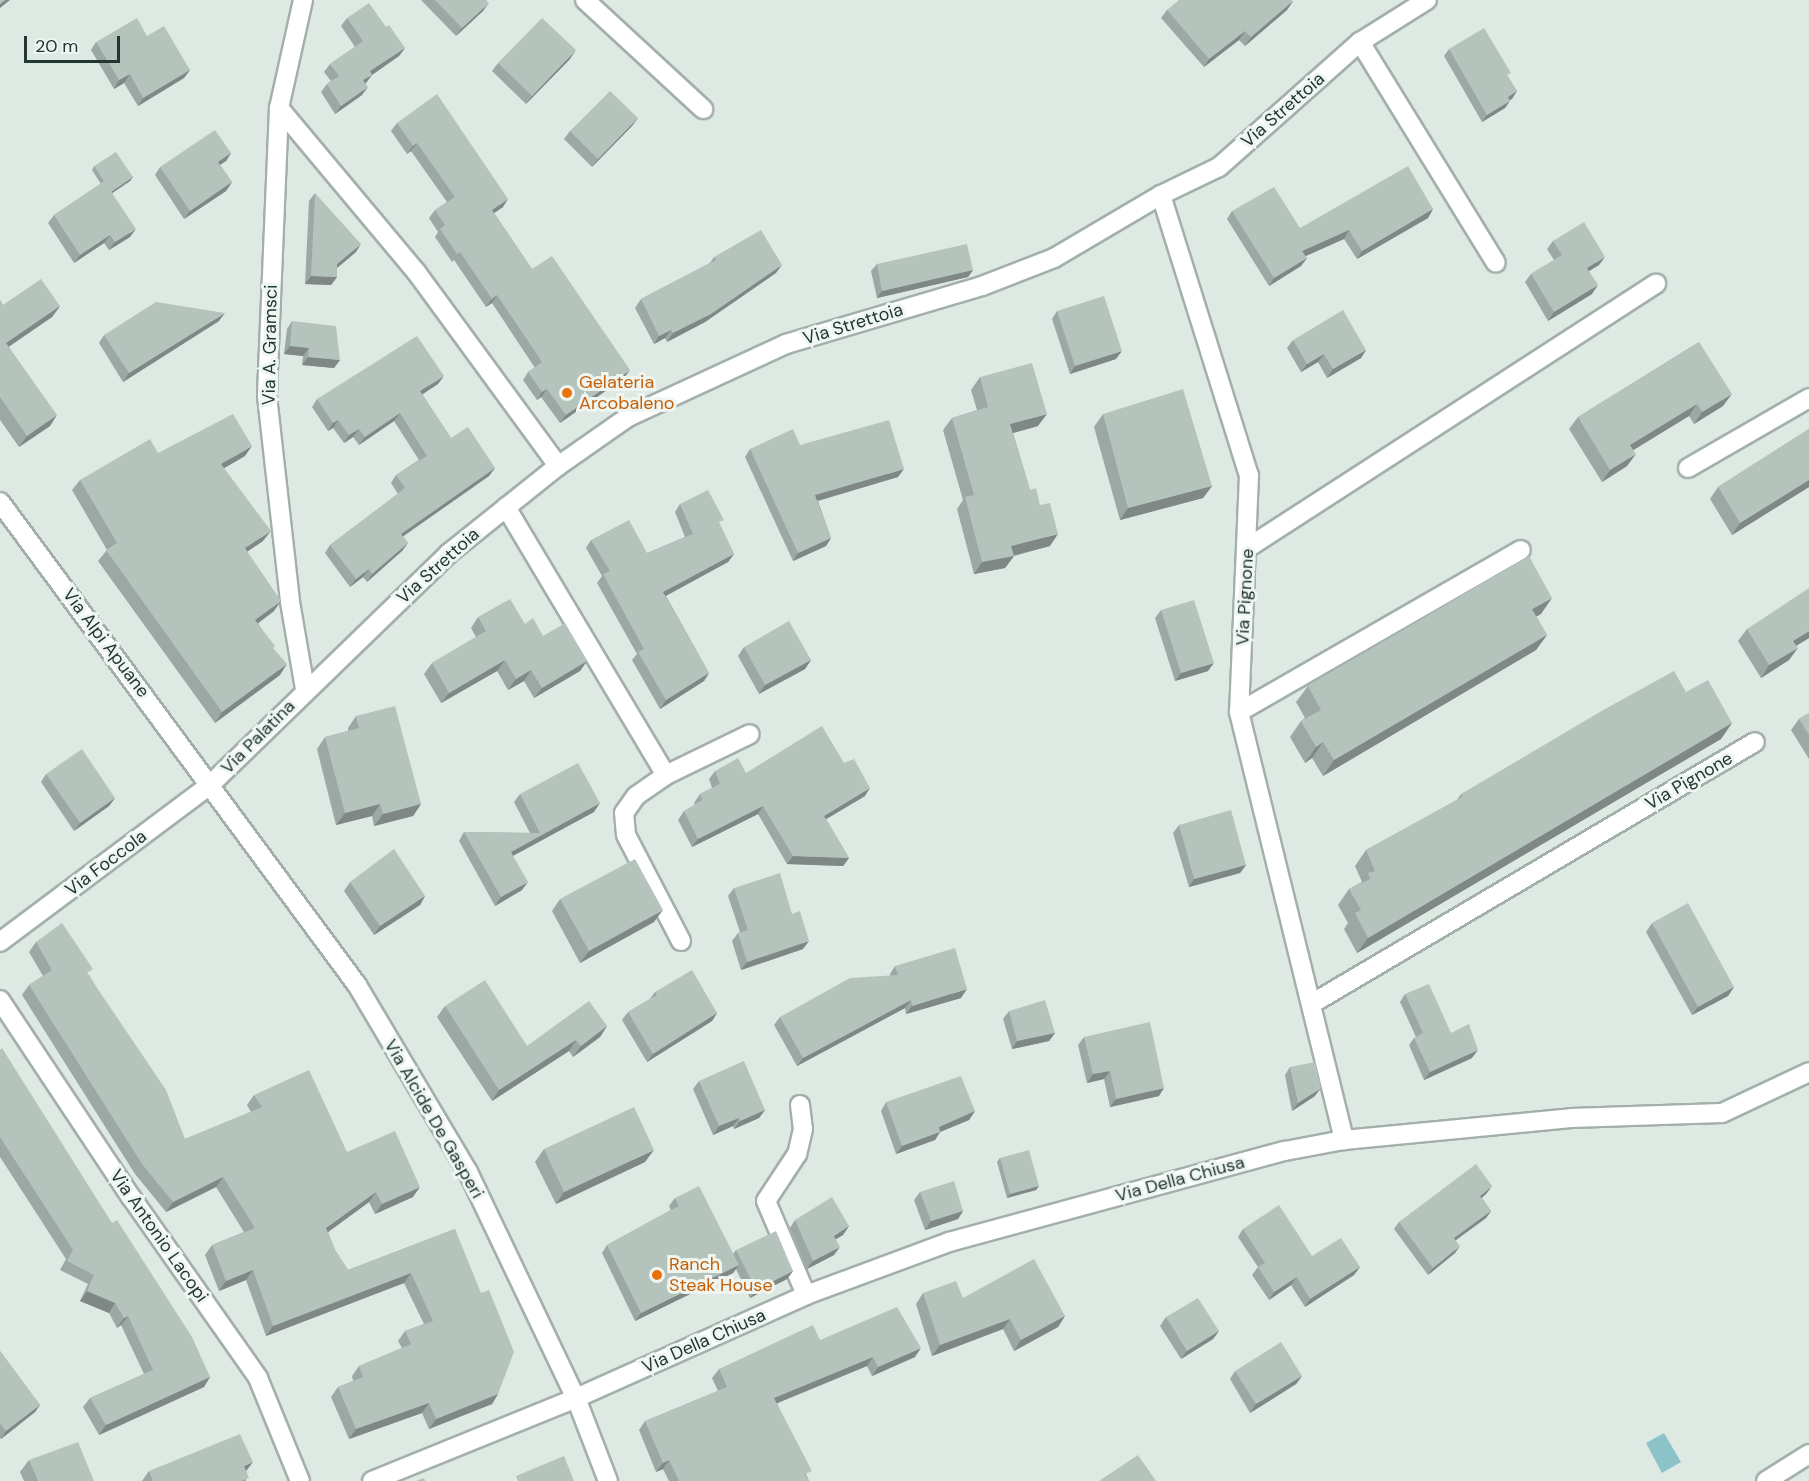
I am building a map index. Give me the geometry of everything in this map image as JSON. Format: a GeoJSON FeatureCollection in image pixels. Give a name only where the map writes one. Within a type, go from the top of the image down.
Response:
{"type":"FeatureCollection","features":[{"type":"Feature","properties":{"kind":"street","name":"Via A. Gramsci"},"geometry":{"type":"LineString","coordinates":[[303,0],[279,108],[267,396],[290,602],[305,690]]}},
{"type":"Feature","properties":{"kind":"street"},"geometry":{"type":"LineString","coordinates":[[585,0],[703,109]]}},
{"type":"Feature","properties":{"kind":"street","name":"Via Strettoia"},"geometry":{"type":"LineString","coordinates":[[305,690],[448,554],[558,466],[628,417],[786,344],[982,286],[1054,258],[1161,195],[1219,167],[1360,42],[1427,0]]}},
{"type":"Feature","properties":{"kind":"street"},"geometry":{"type":"LineString","coordinates":[[1360,42],[1496,263]]}},
{"type":"Feature","properties":{"kind":"street"},"geometry":{"type":"LineString","coordinates":[[279,108],[417,273],[558,466]]}},
{"type":"Feature","properties":{"kind":"street","name":"Via Pignone"},"geometry":{"type":"LineString","coordinates":[[1161,195],[1249,475],[1249,547],[1239,712],[1313,1003],[1344,1140]]}},
{"type":"Feature","properties":{"kind":"street"},"geometry":{"type":"LineString","coordinates":[[1249,547],[1656,284]]}},
{"type":"Feature","properties":{"kind":"street"},"geometry":{"type":"LineString","coordinates":[[1688,468],[1809,398]]}},
{"type":"Feature","properties":{"kind":"street","name":"Via Alpi Apuane"},"geometry":{"type":"LineString","coordinates":[[0,502],[211,784]]}},
{"type":"Feature","properties":{"kind":"street"},"geometry":{"type":"LineString","coordinates":[[506,507],[666,775]]}},
{"type":"Feature","properties":{"kind":"street"},"geometry":{"type":"LineString","coordinates":[[1239,712],[1521,550]]}},
{"type":"Feature","properties":{"kind":"street","name":"Via Palatina"},"geometry":{"type":"LineString","coordinates":[[211,784],[305,690]]}},
{"type":"Feature","properties":{"kind":"street"},"geometry":{"type":"LineString","coordinates":[[681,942],[626,835],[624,813],[636,796],[666,775],[750,734]]}},
{"type":"Feature","properties":{"kind":"street","name":"Via Pignone"},"geometry":{"type":"LineString","coordinates":[[1313,1003],[1755,742]]}},
{"type":"Feature","properties":{"kind":"street","name":"Via Foccola"},"geometry":{"type":"LineString","coordinates":[[0,942],[211,784]]}},
{"type":"Feature","properties":{"kind":"street","name":"Via Alcide De Gasperi"},"geometry":{"type":"LineString","coordinates":[[211,784],[357,985],[468,1172],[576,1398],[608,1481]]}},
{"type":"Feature","properties":{"kind":"street","name":"Via Antonio Lacopi"},"geometry":{"type":"LineString","coordinates":[[0,1000],[131,1197],[258,1377],[300,1481]]}},
{"type":"Feature","properties":{"kind":"street","name":"Via Della Chiusa"},"geometry":{"type":"LineString","coordinates":[[372,1481],[576,1398],[806,1295],[949,1242],[1285,1151],[1344,1140],[1571,1118],[1722,1113],[1809,1072]]}},
{"type":"Feature","properties":{"kind":"street"},"geometry":{"type":"LineString","coordinates":[[800,1104],[803,1129],[797,1154],[766,1200],[806,1295]]}},
{"type":"Feature","properties":{"kind":"street"},"geometry":{"type":"LineString","coordinates":[[1766,1481],[1809,1454]]}},
{"type":"Feature","properties":{"kind":"water"},"geometry":{"type":"Polygon","coordinates":[[[1664,1433],[1681,1462],[1662,1473],[1646,1443],[1664,1433]]]}},
{"type":"Feature","properties":{"kind":"building"},"geometry":{"type":"Polygon","coordinates":[[[435,0],[486,0],[489,3],[462,28],[435,0]]]}},
{"type":"Feature","properties":{"kind":"building"},"geometry":{"type":"Polygon","coordinates":[[[1179,0],[1293,1],[1251,37],[1245,31],[1209,59],[1167,10],[1179,0]]]}},
{"type":"Feature","properties":{"kind":"building"},"geometry":{"type":"Polygon","coordinates":[[[369,3],[386,27],[389,25],[405,48],[370,71],[372,75],[363,80],[368,87],[341,106],[327,84],[339,76],[330,64],[363,41],[347,18],[369,3]]]}},
{"type":"Feature","properties":{"kind":"building"},"geometry":{"type":"Polygon","coordinates":[[[137,18],[147,36],[164,26],[190,70],[143,98],[130,74],[119,80],[96,42],[137,18]]]}},
{"type":"Feature","properties":{"kind":"building"},"geometry":{"type":"Polygon","coordinates":[[[542,18],[576,50],[532,96],[498,63],[542,18]]]}},
{"type":"Feature","properties":{"kind":"building"},"geometry":{"type":"Polygon","coordinates":[[[1484,28],[1511,73],[1507,75],[1517,91],[1508,97],[1510,101],[1487,115],[1449,49],[1484,28]]]}},
{"type":"Feature","properties":{"kind":"building"},"geometry":{"type":"Polygon","coordinates":[[[610,91],[638,118],[598,159],[570,131],[610,91]]]}},
{"type":"Feature","properties":{"kind":"building"},"geometry":{"type":"Polygon","coordinates":[[[437,94],[508,199],[492,210],[532,269],[552,256],[630,370],[566,415],[547,389],[542,392],[528,372],[542,362],[497,295],[492,299],[460,252],[457,254],[440,229],[445,225],[435,210],[455,197],[417,143],[413,146],[397,123],[437,94]]]}},
{"type":"Feature","properties":{"kind":"building"},"geometry":{"type":"Polygon","coordinates":[[[215,130],[231,153],[218,162],[232,182],[190,211],[160,167],[215,130]]]}},
{"type":"Feature","properties":{"kind":"building"},"geometry":{"type":"Polygon","coordinates":[[[116,152],[133,177],[111,192],[94,166],[116,152]]]}},
{"type":"Feature","properties":{"kind":"building"},"geometry":{"type":"Polygon","coordinates":[[[1408,166],[1433,209],[1362,251],[1349,230],[1302,251],[1307,258],[1274,278],[1232,211],[1274,187],[1300,228],[1408,166]]]}},
{"type":"Feature","properties":{"kind":"building"},"geometry":{"type":"Polygon","coordinates":[[[104,181],[136,229],[115,242],[110,235],[80,255],[54,215],[104,181]]]}},
{"type":"Feature","properties":{"kind":"building"},"geometry":{"type":"Polygon","coordinates":[[[315,193],[361,244],[337,264],[337,277],[311,276],[315,193]]]}},
{"type":"Feature","properties":{"kind":"building"},"geometry":{"type":"Polygon","coordinates":[[[1584,222],[1605,257],[1587,268],[1598,285],[1554,312],[1531,274],[1562,255],[1553,241],[1584,222]]]}},
{"type":"Feature","properties":{"kind":"building"},"geometry":{"type":"Polygon","coordinates":[[[761,230],[782,265],[711,314],[673,333],[671,330],[659,336],[641,299],[716,260],[714,257],[761,230]]]}},
{"type":"Feature","properties":{"kind":"building"},"geometry":{"type":"Polygon","coordinates":[[[967,244],[973,270],[882,291],[877,264],[967,244]]]}},
{"type":"Feature","properties":{"kind":"building"},"geometry":{"type":"Polygon","coordinates":[[[41,279],[60,306],[6,343],[57,415],[27,436],[0,397],[0,300],[3,305],[41,279]]]}},
{"type":"Feature","properties":{"kind":"building"},"geometry":{"type":"Polygon","coordinates":[[[1104,296],[1122,351],[1075,366],[1057,311],[1104,296]]]}},
{"type":"Feature","properties":{"kind":"building"},"geometry":{"type":"Polygon","coordinates":[[[156,302],[225,313],[129,373],[104,335],[156,302]]]}},
{"type":"Feature","properties":{"kind":"building"},"geometry":{"type":"Polygon","coordinates":[[[1343,310],[1366,350],[1333,369],[1324,354],[1307,364],[1293,340],[1343,310]]]}},
{"type":"Feature","properties":{"kind":"building"},"geometry":{"type":"Polygon","coordinates":[[[292,321],[336,326],[340,360],[308,357],[309,348],[290,346],[292,321]]]}},
{"type":"Feature","properties":{"kind":"building"},"geometry":{"type":"Polygon","coordinates":[[[417,336],[444,376],[420,391],[451,438],[468,427],[495,468],[401,534],[408,543],[372,574],[369,569],[356,579],[330,545],[405,488],[396,475],[427,456],[400,413],[365,437],[359,429],[349,435],[338,420],[333,423],[317,399],[417,336]]]}},
{"type":"Feature","properties":{"kind":"building"},"geometry":{"type":"Polygon","coordinates":[[[1699,342],[1732,394],[1702,412],[1697,404],[1630,445],[1636,454],[1610,470],[1578,417],[1699,342]]]}},
{"type":"Feature","properties":{"kind":"building"},"geometry":{"type":"Polygon","coordinates":[[[1032,363],[1047,414],[1010,424],[1030,490],[1036,488],[1040,505],[1050,503],[1058,534],[1011,546],[1014,556],[982,562],[965,497],[974,495],[952,418],[988,407],[980,377],[1032,363]]]}},
{"type":"Feature","properties":{"kind":"building"},"geometry":{"type":"Polygon","coordinates":[[[1183,389],[1212,486],[1128,508],[1103,414],[1183,389]]]}},
{"type":"Feature","properties":{"kind":"building"},"geometry":{"type":"Polygon","coordinates":[[[233,414],[252,446],[221,464],[271,531],[245,548],[281,601],[255,620],[275,646],[273,648],[287,664],[222,712],[106,550],[117,543],[80,480],[150,439],[158,453],[233,414]]]}},
{"type":"Feature","properties":{"kind":"building"},"geometry":{"type":"Polygon","coordinates":[[[889,420],[904,469],[815,495],[831,538],[798,553],[750,449],[793,429],[800,445],[889,420]]]}},
{"type":"Feature","properties":{"kind":"building"},"geometry":{"type":"Polygon","coordinates":[[[1809,429],[1809,480],[1740,523],[1718,487],[1809,429]]]}},
{"type":"Feature","properties":{"kind":"building"},"geometry":{"type":"Polygon","coordinates":[[[708,490],[724,520],[719,522],[734,554],[663,592],[709,673],[666,700],[638,652],[644,649],[603,574],[610,571],[591,540],[629,520],[647,553],[693,534],[680,504],[708,490]]]}},
{"type":"Feature","properties":{"kind":"building"},"geometry":{"type":"Polygon","coordinates":[[[1529,556],[1552,598],[1532,609],[1547,635],[1334,760],[1323,742],[1316,747],[1301,721],[1321,710],[1308,686],[1529,556]]]}},
{"type":"Feature","properties":{"kind":"building"},"geometry":{"type":"Polygon","coordinates":[[[1809,588],[1809,631],[1793,641],[1798,648],[1769,665],[1747,629],[1809,588]]]}},
{"type":"Feature","properties":{"kind":"building"},"geometry":{"type":"Polygon","coordinates":[[[510,599],[525,624],[533,618],[543,636],[565,623],[587,661],[542,688],[531,670],[516,679],[505,660],[449,693],[432,663],[486,631],[478,617],[510,599]]]}},
{"type":"Feature","properties":{"kind":"building"},"geometry":{"type":"Polygon","coordinates":[[[1194,600],[1214,663],[1181,673],[1161,610],[1194,600]]]}},
{"type":"Feature","properties":{"kind":"building"},"geometry":{"type":"Polygon","coordinates":[[[789,621],[811,660],[765,685],[744,647],[789,621]]]}},
{"type":"Feature","properties":{"kind":"building"},"geometry":{"type":"Polygon","coordinates":[[[1674,671],[1686,692],[1708,680],[1732,723],[1368,938],[1355,913],[1361,910],[1349,889],[1370,879],[1368,873],[1375,871],[1366,850],[1462,797],[1461,794],[1674,671]]]}},
{"type":"Feature","properties":{"kind":"building"},"geometry":{"type":"Polygon","coordinates":[[[395,706],[421,804],[383,814],[380,804],[345,813],[325,737],[359,728],[356,716],[395,706]]]}},
{"type":"Feature","properties":{"kind":"building"},"geometry":{"type":"Polygon","coordinates":[[[1809,713],[1809,735],[1799,719],[1809,713]]]}},
{"type":"Feature","properties":{"kind":"building"},"geometry":{"type":"Polygon","coordinates":[[[822,726],[844,763],[854,759],[870,788],[824,816],[849,858],[793,856],[763,806],[698,839],[684,811],[702,800],[700,794],[720,784],[715,771],[738,758],[746,773],[822,726]]]}},
{"type":"Feature","properties":{"kind":"building"},"geometry":{"type":"Polygon","coordinates":[[[82,749],[115,798],[80,823],[46,774],[82,749]]]}},
{"type":"Feature","properties":{"kind":"building"},"geometry":{"type":"Polygon","coordinates":[[[578,763],[600,803],[511,852],[528,882],[501,897],[464,832],[540,833],[520,794],[578,763]]]}},
{"type":"Feature","properties":{"kind":"building"},"geometry":{"type":"Polygon","coordinates":[[[1231,810],[1246,865],[1194,879],[1179,825],[1231,810]]]}},
{"type":"Feature","properties":{"kind":"building"},"geometry":{"type":"Polygon","coordinates":[[[394,849],[425,896],[380,926],[350,882],[394,849]]]}},
{"type":"Feature","properties":{"kind":"building"},"geometry":{"type":"Polygon","coordinates":[[[635,859],[663,910],[589,951],[560,899],[635,859]]]}},
{"type":"Feature","properties":{"kind":"building"},"geometry":{"type":"Polygon","coordinates":[[[780,873],[792,914],[800,911],[809,941],[747,962],[738,933],[748,930],[734,888],[780,873]]]}},
{"type":"Feature","properties":{"kind":"building"},"geometry":{"type":"Polygon","coordinates":[[[1688,903],[1734,987],[1698,1007],[1652,923],[1688,903]]]}},
{"type":"Feature","properties":{"kind":"building"},"geometry":{"type":"Polygon","coordinates":[[[62,923],[93,969],[87,973],[166,1090],[185,1139],[262,1107],[254,1095],[309,1070],[347,1152],[395,1131],[420,1187],[382,1204],[376,1192],[326,1228],[335,1250],[348,1270],[455,1229],[481,1293],[489,1290],[514,1352],[498,1394],[436,1419],[429,1403],[356,1429],[338,1387],[363,1377],[359,1366],[411,1344],[405,1331],[433,1321],[411,1273],[273,1326],[253,1270],[226,1281],[212,1245],[255,1228],[223,1177],[173,1202],[142,1164],[29,985],[52,970],[36,942],[62,923]]]}},
{"type":"Feature","properties":{"kind":"building"},"geometry":{"type":"Polygon","coordinates":[[[955,948],[967,989],[912,1006],[911,1000],[803,1058],[780,1017],[850,978],[898,975],[895,966],[955,948]]]}},
{"type":"Feature","properties":{"kind":"building"},"geometry":{"type":"Polygon","coordinates":[[[692,970],[717,1013],[653,1054],[628,1012],[657,995],[655,992],[692,970]]]}},
{"type":"Feature","properties":{"kind":"building"},"geometry":{"type":"Polygon","coordinates":[[[485,980],[527,1046],[589,1001],[607,1026],[581,1046],[576,1040],[499,1090],[445,1006],[485,980]]]}},
{"type":"Feature","properties":{"kind":"building"},"geometry":{"type":"Polygon","coordinates":[[[1429,984],[1451,1033],[1469,1024],[1478,1050],[1430,1072],[1414,1038],[1423,1033],[1405,994],[1429,984]]]}},
{"type":"Feature","properties":{"kind":"building"},"geometry":{"type":"Polygon","coordinates":[[[1045,1000],[1055,1033],[1017,1041],[1009,1011],[1045,1000]]]}},
{"type":"Feature","properties":{"kind":"building"},"geometry":{"type":"Polygon","coordinates":[[[1150,1022],[1164,1088],[1116,1099],[1110,1071],[1093,1074],[1084,1037],[1150,1022]]]}},
{"type":"Feature","properties":{"kind":"building"},"geometry":{"type":"Polygon","coordinates":[[[2,1048],[112,1223],[117,1220],[192,1337],[210,1377],[106,1425],[90,1398],[153,1370],[128,1316],[124,1318],[115,1303],[87,1291],[94,1275],[67,1261],[73,1250],[0,1137],[0,1050],[2,1048]]]}},
{"type":"Feature","properties":{"kind":"building"},"geometry":{"type":"Polygon","coordinates":[[[744,1061],[765,1110],[740,1121],[739,1118],[719,1126],[699,1081],[744,1061]]]}},
{"type":"Feature","properties":{"kind":"building"},"geometry":{"type":"Polygon","coordinates":[[[1315,1062],[1321,1088],[1298,1103],[1290,1067],[1315,1062]]]}},
{"type":"Feature","properties":{"kind":"building"},"geometry":{"type":"Polygon","coordinates":[[[961,1076],[975,1111],[939,1127],[940,1132],[902,1146],[886,1102],[961,1076]]]}},
{"type":"Feature","properties":{"kind":"building"},"geometry":{"type":"Polygon","coordinates":[[[634,1107],[654,1150],[564,1192],[544,1149],[634,1107]]]}},
{"type":"Feature","properties":{"kind":"building"},"geometry":{"type":"Polygon","coordinates":[[[1029,1150],[1039,1186],[1010,1194],[1000,1158],[1029,1150]]]}},
{"type":"Feature","properties":{"kind":"building"},"geometry":{"type":"Polygon","coordinates":[[[1476,1164],[1492,1186],[1480,1196],[1491,1211],[1454,1238],[1460,1246],[1433,1268],[1399,1222],[1476,1164]]]}},
{"type":"Feature","properties":{"kind":"building"},"geometry":{"type":"Polygon","coordinates":[[[954,1181],[963,1211],[931,1221],[920,1192],[954,1181]]]}},
{"type":"Feature","properties":{"kind":"building"},"geometry":{"type":"Polygon","coordinates":[[[699,1186],[739,1265],[641,1313],[607,1245],[679,1206],[675,1198],[699,1186]]]}},
{"type":"Feature","properties":{"kind":"building"},"geometry":{"type":"Polygon","coordinates":[[[832,1197],[849,1226],[834,1236],[840,1247],[813,1261],[795,1220],[832,1197]]]}},
{"type":"Feature","properties":{"kind":"building"},"geometry":{"type":"Polygon","coordinates":[[[1279,1205],[1312,1256],[1341,1238],[1360,1267],[1310,1299],[1297,1277],[1274,1292],[1258,1267],[1265,1263],[1243,1229],[1279,1205]]]}},
{"type":"Feature","properties":{"kind":"building"},"geometry":{"type":"Polygon","coordinates":[[[776,1231],[793,1271],[756,1290],[736,1250],[776,1231]]]}},
{"type":"Feature","properties":{"kind":"building"},"geometry":{"type":"Polygon","coordinates":[[[1034,1259],[1065,1316],[1021,1340],[1010,1319],[940,1345],[923,1293],[956,1281],[963,1298],[1034,1259]]]}},
{"type":"Feature","properties":{"kind":"building"},"geometry":{"type":"Polygon","coordinates":[[[1198,1298],[1219,1331],[1187,1351],[1166,1317],[1198,1298]]]}},
{"type":"Feature","properties":{"kind":"building"},"geometry":{"type":"Polygon","coordinates":[[[897,1307],[921,1348],[878,1367],[873,1357],[774,1398],[812,1471],[805,1474],[809,1481],[679,1481],[669,1460],[663,1463],[645,1421],[727,1387],[719,1369],[813,1325],[820,1340],[897,1307]]]}},
{"type":"Feature","properties":{"kind":"building"},"geometry":{"type":"Polygon","coordinates":[[[1281,1342],[1302,1376],[1256,1404],[1235,1371],[1281,1342]]]}},
{"type":"Feature","properties":{"kind":"building"},"geometry":{"type":"Polygon","coordinates":[[[0,1351],[40,1405],[6,1431],[0,1423],[0,1351]]]}},
{"type":"Feature","properties":{"kind":"building"},"geometry":{"type":"Polygon","coordinates":[[[240,1434],[253,1462],[244,1466],[249,1478],[241,1481],[153,1481],[149,1471],[240,1434]]]}},
{"type":"Feature","properties":{"kind":"building"},"geometry":{"type":"Polygon","coordinates":[[[78,1442],[94,1481],[38,1481],[29,1460],[78,1442]]]}},
{"type":"Feature","properties":{"kind":"building"},"geometry":{"type":"Polygon","coordinates":[[[1138,1455],[1156,1481],[1099,1481],[1138,1455]]]}},
{"type":"Feature","properties":{"kind":"building"},"geometry":{"type":"Polygon","coordinates":[[[564,1456],[574,1481],[518,1481],[516,1476],[564,1456]]]}},
{"type":"Feature","properties":{"kind":"place","name":"Gelateria Arcobaleno"},"geometry":{"type":"Point","coordinates":[567,393]}},
{"type":"Feature","properties":{"kind":"place","name":"Ranch Steak House"},"geometry":{"type":"Point","coordinates":[657,1275]}}]}
